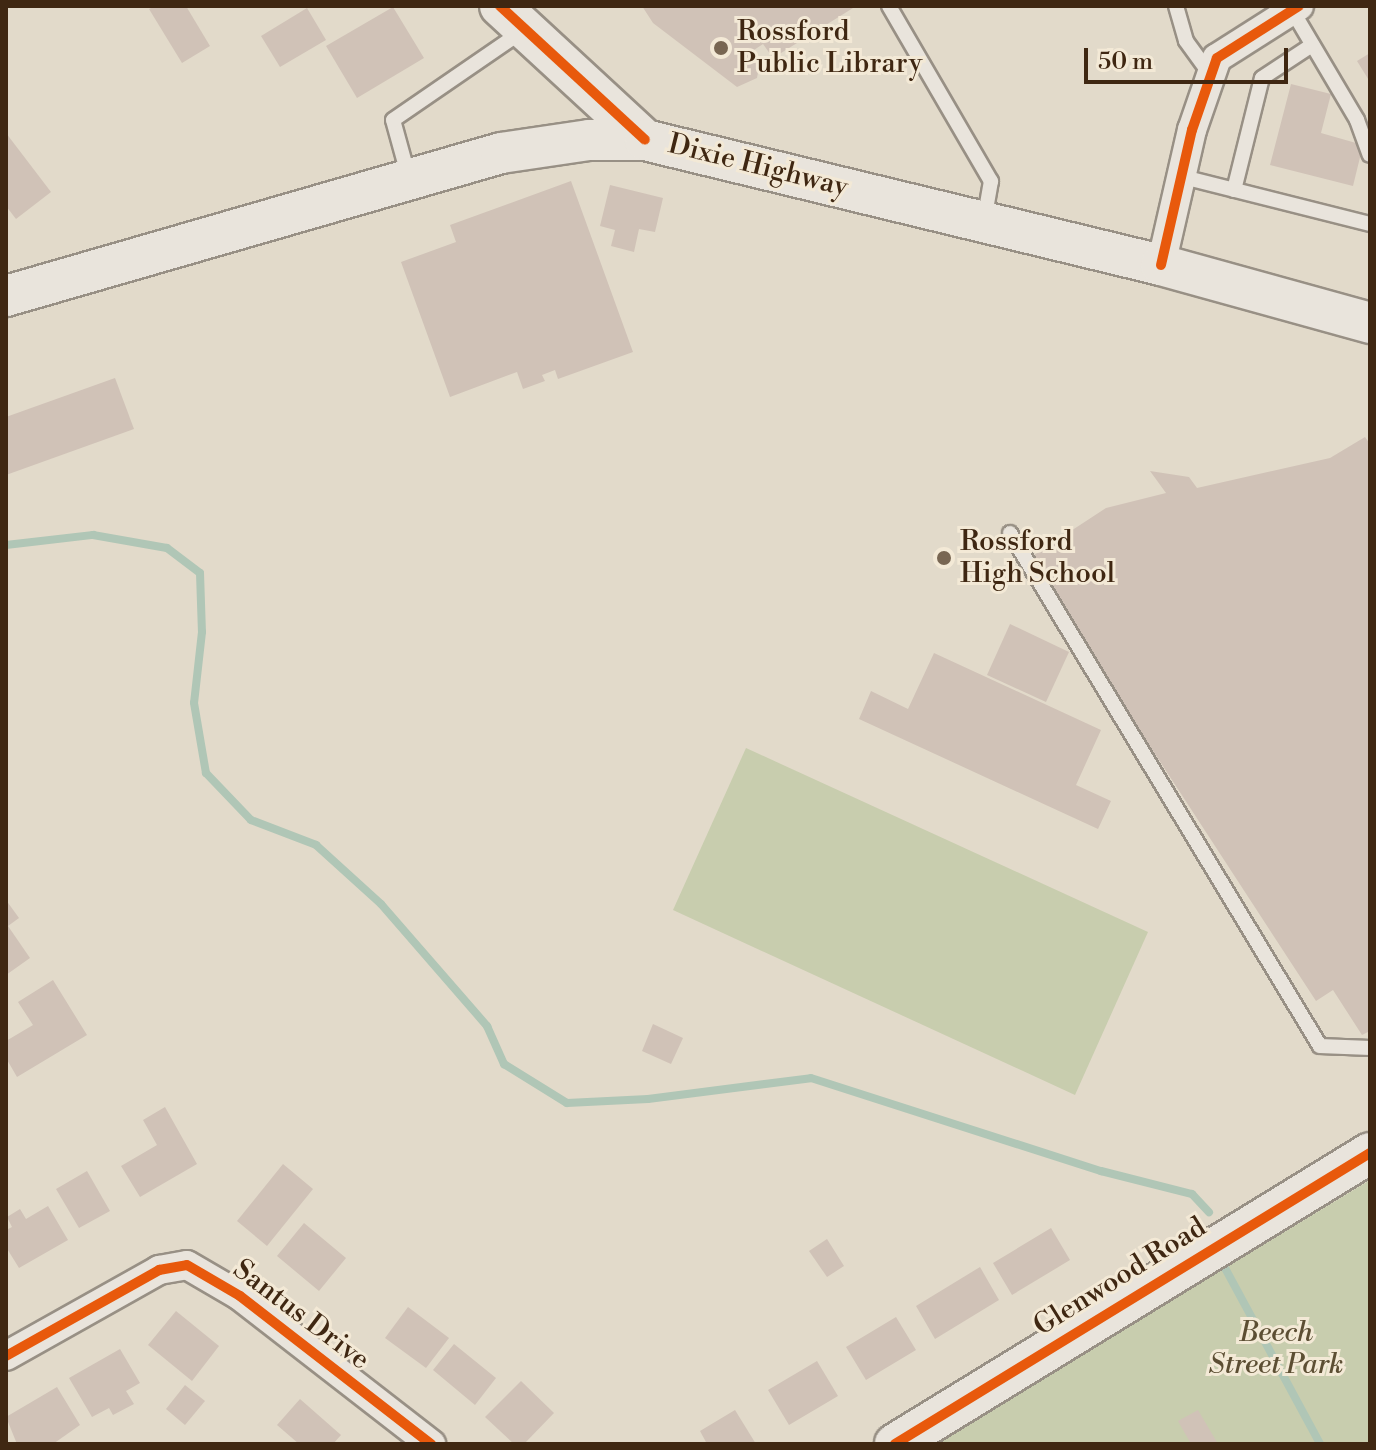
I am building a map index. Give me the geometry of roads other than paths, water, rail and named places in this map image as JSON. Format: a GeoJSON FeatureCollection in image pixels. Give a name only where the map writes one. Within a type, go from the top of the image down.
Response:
{"type":"FeatureCollection","features":[{"type":"Feature","properties":{"kind":"main road"},"geometry":{"type":"LineString","coordinates":[[512,18],[645,140]]}},
{"type":"Feature","properties":{"kind":"main road","name":"Dixie Highway"},"geometry":{"type":"LineString","coordinates":[[6,296],[501,153],[589,140],[645,140],[1161,265],[1370,323]]}},
{"type":"Feature","properties":{"kind":"main road","name":"Glenwood Road"},"geometry":{"type":"LineString","coordinates":[[895,1444],[1370,1153]]}},
{"type":"Feature","properties":{"kind":"street"},"geometry":{"type":"LineString","coordinates":[[1161,265],[1210,74],[1217,58],[1296,8]]}},
{"type":"Feature","properties":{"kind":"street","name":"Santus Drive"},"geometry":{"type":"LineString","coordinates":[[6,1356],[159,1270],[187,1265],[240,1296],[431,1444]]}},
{"type":"Feature","properties":{"kind":"lane"},"geometry":{"type":"LineString","coordinates":[[889,6],[991,181],[984,221]]}},
{"type":"Feature","properties":{"kind":"lane"},"geometry":{"type":"LineString","coordinates":[[1176,6],[1186,41],[1210,74]]}},
{"type":"Feature","properties":{"kind":"lane"},"geometry":{"type":"LineString","coordinates":[[1296,8],[1312,45],[1357,120],[1370,155]]}},
{"type":"Feature","properties":{"kind":"lane"},"geometry":{"type":"LineString","coordinates":[[409,180],[393,120],[512,18]]}},
{"type":"Feature","properties":{"kind":"lane"},"geometry":{"type":"LineString","coordinates":[[1234,190],[1262,78],[1312,45]]}},
{"type":"Feature","properties":{"kind":"lane"},"geometry":{"type":"LineString","coordinates":[[1183,177],[1370,224]]}},
{"type":"Feature","properties":{"kind":"lane"},"geometry":{"type":"LineString","coordinates":[[1010,533],[1320,1046],[1370,1048]]}},
{"type":"Feature","properties":{"kind":"waterway"},"geometry":{"type":"LineString","coordinates":[[6,545],[93,535],[167,548],[200,573],[202,632],[194,703],[206,773],[251,820],[316,845],[381,904],[487,1026],[504,1064],[567,1103],[648,1099],[811,1078],[1101,1171],[1192,1194],[1209,1212]]}},
{"type":"Feature","properties":{"kind":"waterway"},"geometry":{"type":"LineString","coordinates":[[1225,1268],[1320,1444]]}},
{"type":"Feature","properties":{"kind":"place","name":"Rossford Public Library"},"geometry":{"type":"Point","coordinates":[721,48]}},
{"type":"Feature","properties":{"kind":"place","name":"Rossford High School"},"geometry":{"type":"Point","coordinates":[944,558]}},
{"type":"Feature","properties":{"kind":"park label","name":"Beech Street Park"},"geometry":{"type":"Point","coordinates":[1276,1349]}}]}
